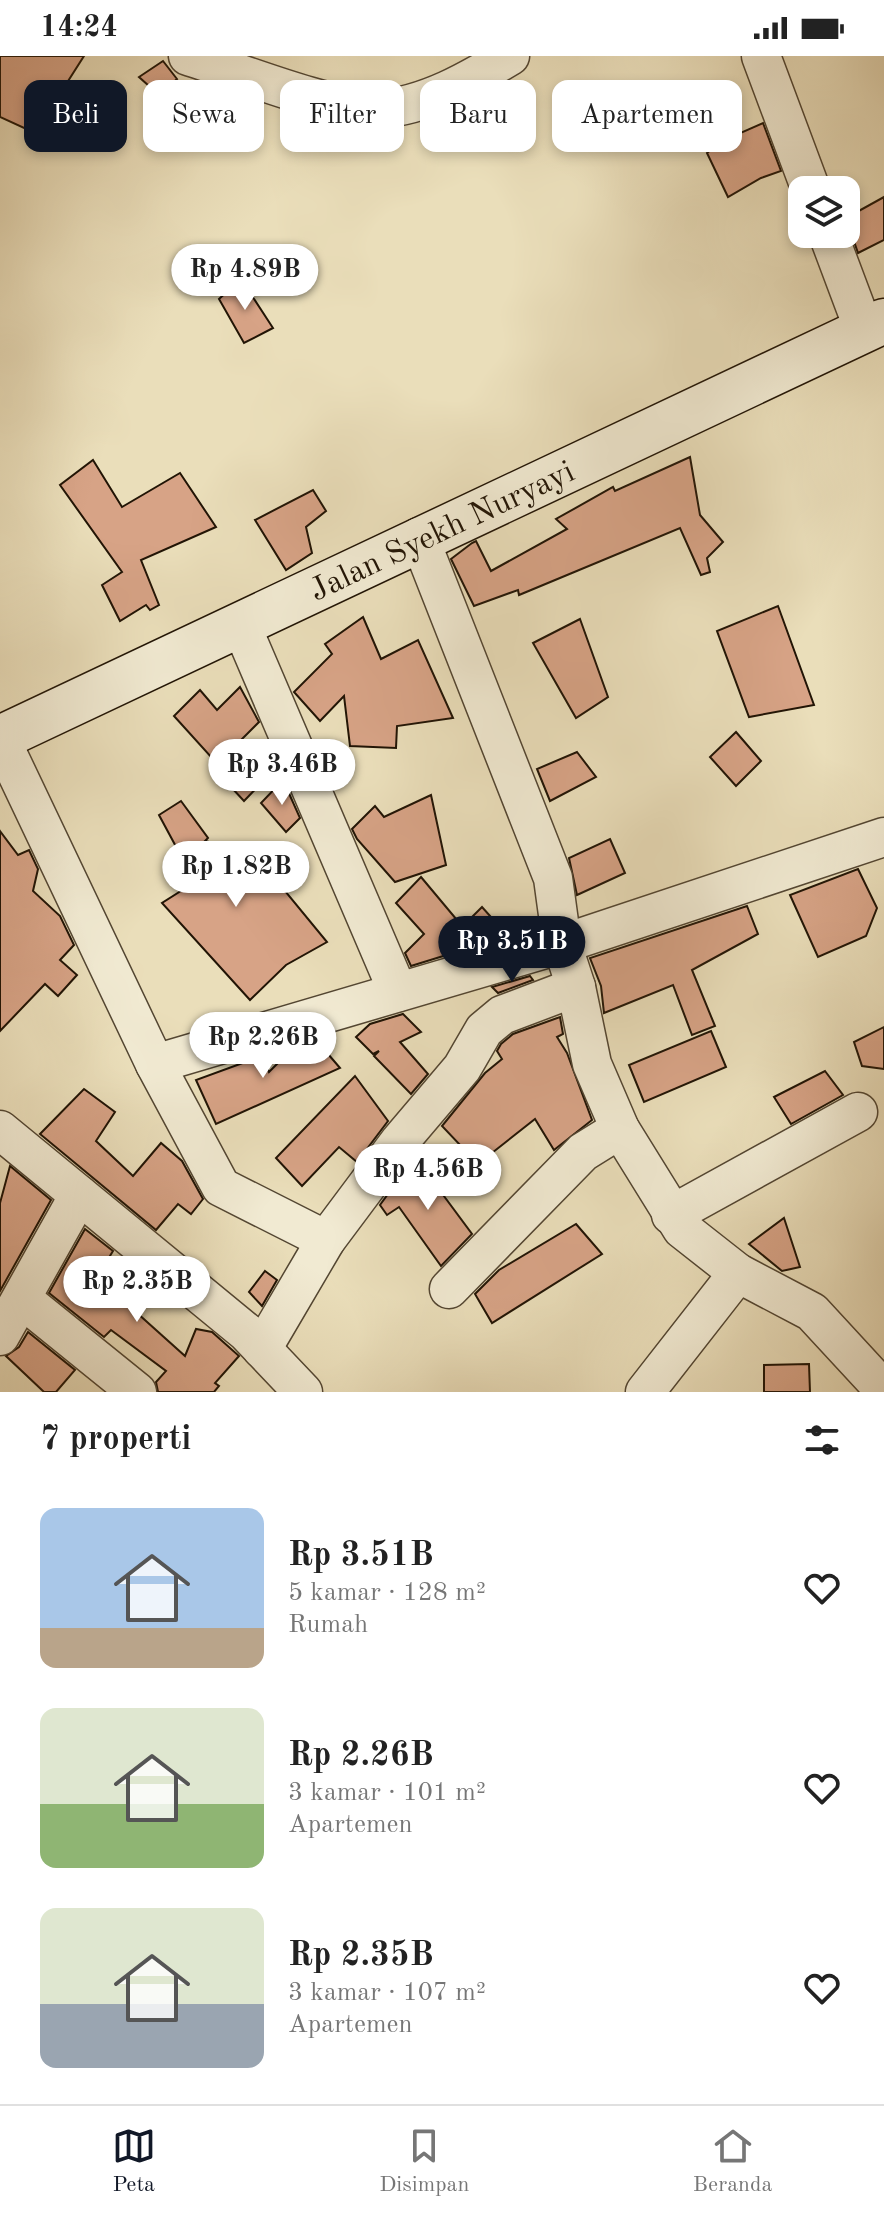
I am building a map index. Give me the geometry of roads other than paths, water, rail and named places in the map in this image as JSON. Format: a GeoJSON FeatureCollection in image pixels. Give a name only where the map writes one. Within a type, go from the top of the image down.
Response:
{"type":"FeatureCollection","features":[{"type":"Feature","properties":{"kind":"main road","name":"Jalan Syekh Nuryayi"},"geometry":{"type":"LineString","coordinates":[[0,738],[419,537],[874,326]]}},
{"type":"Feature","properties":{"kind":"street"},"geometry":{"type":"LineString","coordinates":[[188,56],[345,105],[377,109],[441,93],[510,56]]}},
{"type":"Feature","properties":{"kind":"street"},"geometry":{"type":"LineString","coordinates":[[761,56],[806,176]]}},
{"type":"Feature","properties":{"kind":"street"},"geometry":{"type":"LineString","coordinates":[[835,248],[874,326]]}},
{"type":"Feature","properties":{"kind":"street"},"geometry":{"type":"LineString","coordinates":[[419,537],[553,878],[562,944],[576,987],[592,1064],[620,1129],[682,1229],[738,1273],[812,1312],[871,1387]]}},
{"type":"Feature","properties":{"kind":"street"},"geometry":{"type":"LineString","coordinates":[[241,625],[398,992]]}},
{"type":"Feature","properties":{"kind":"street"},"geometry":{"type":"LineString","coordinates":[[0,738],[155,1064],[221,1187],[326,1240]]}},
{"type":"Feature","properties":{"kind":"street"},"geometry":{"type":"LineString","coordinates":[[155,1064],[562,944],[884,837]]}},
{"type":"Feature","properties":{"kind":"street"},"geometry":{"type":"LineString","coordinates":[[262,1349],[326,1240],[400,1141],[462,1068],[484,1030],[502,1015],[576,987]]}},
{"type":"Feature","properties":{"kind":"street"},"geometry":{"type":"LineString","coordinates":[[671,1215],[858,1112]]}},
{"type":"Feature","properties":{"kind":"street"},"geometry":{"type":"LineString","coordinates":[[449,1289],[583,1152],[620,1129]]}},
{"type":"Feature","properties":{"kind":"street"},"geometry":{"type":"LineString","coordinates":[[0,1130],[262,1349],[303,1392]]}},
{"type":"Feature","properties":{"kind":"street"},"geometry":{"type":"LineString","coordinates":[[0,1336],[79,1195]]}},
{"type":"Feature","properties":{"kind":"street"},"geometry":{"type":"LineString","coordinates":[[645,1392],[738,1273]]}},
{"type":"Feature","properties":{"kind":"street"},"geometry":{"type":"LineString","coordinates":[[22,1299],[137,1392]]}}]}
